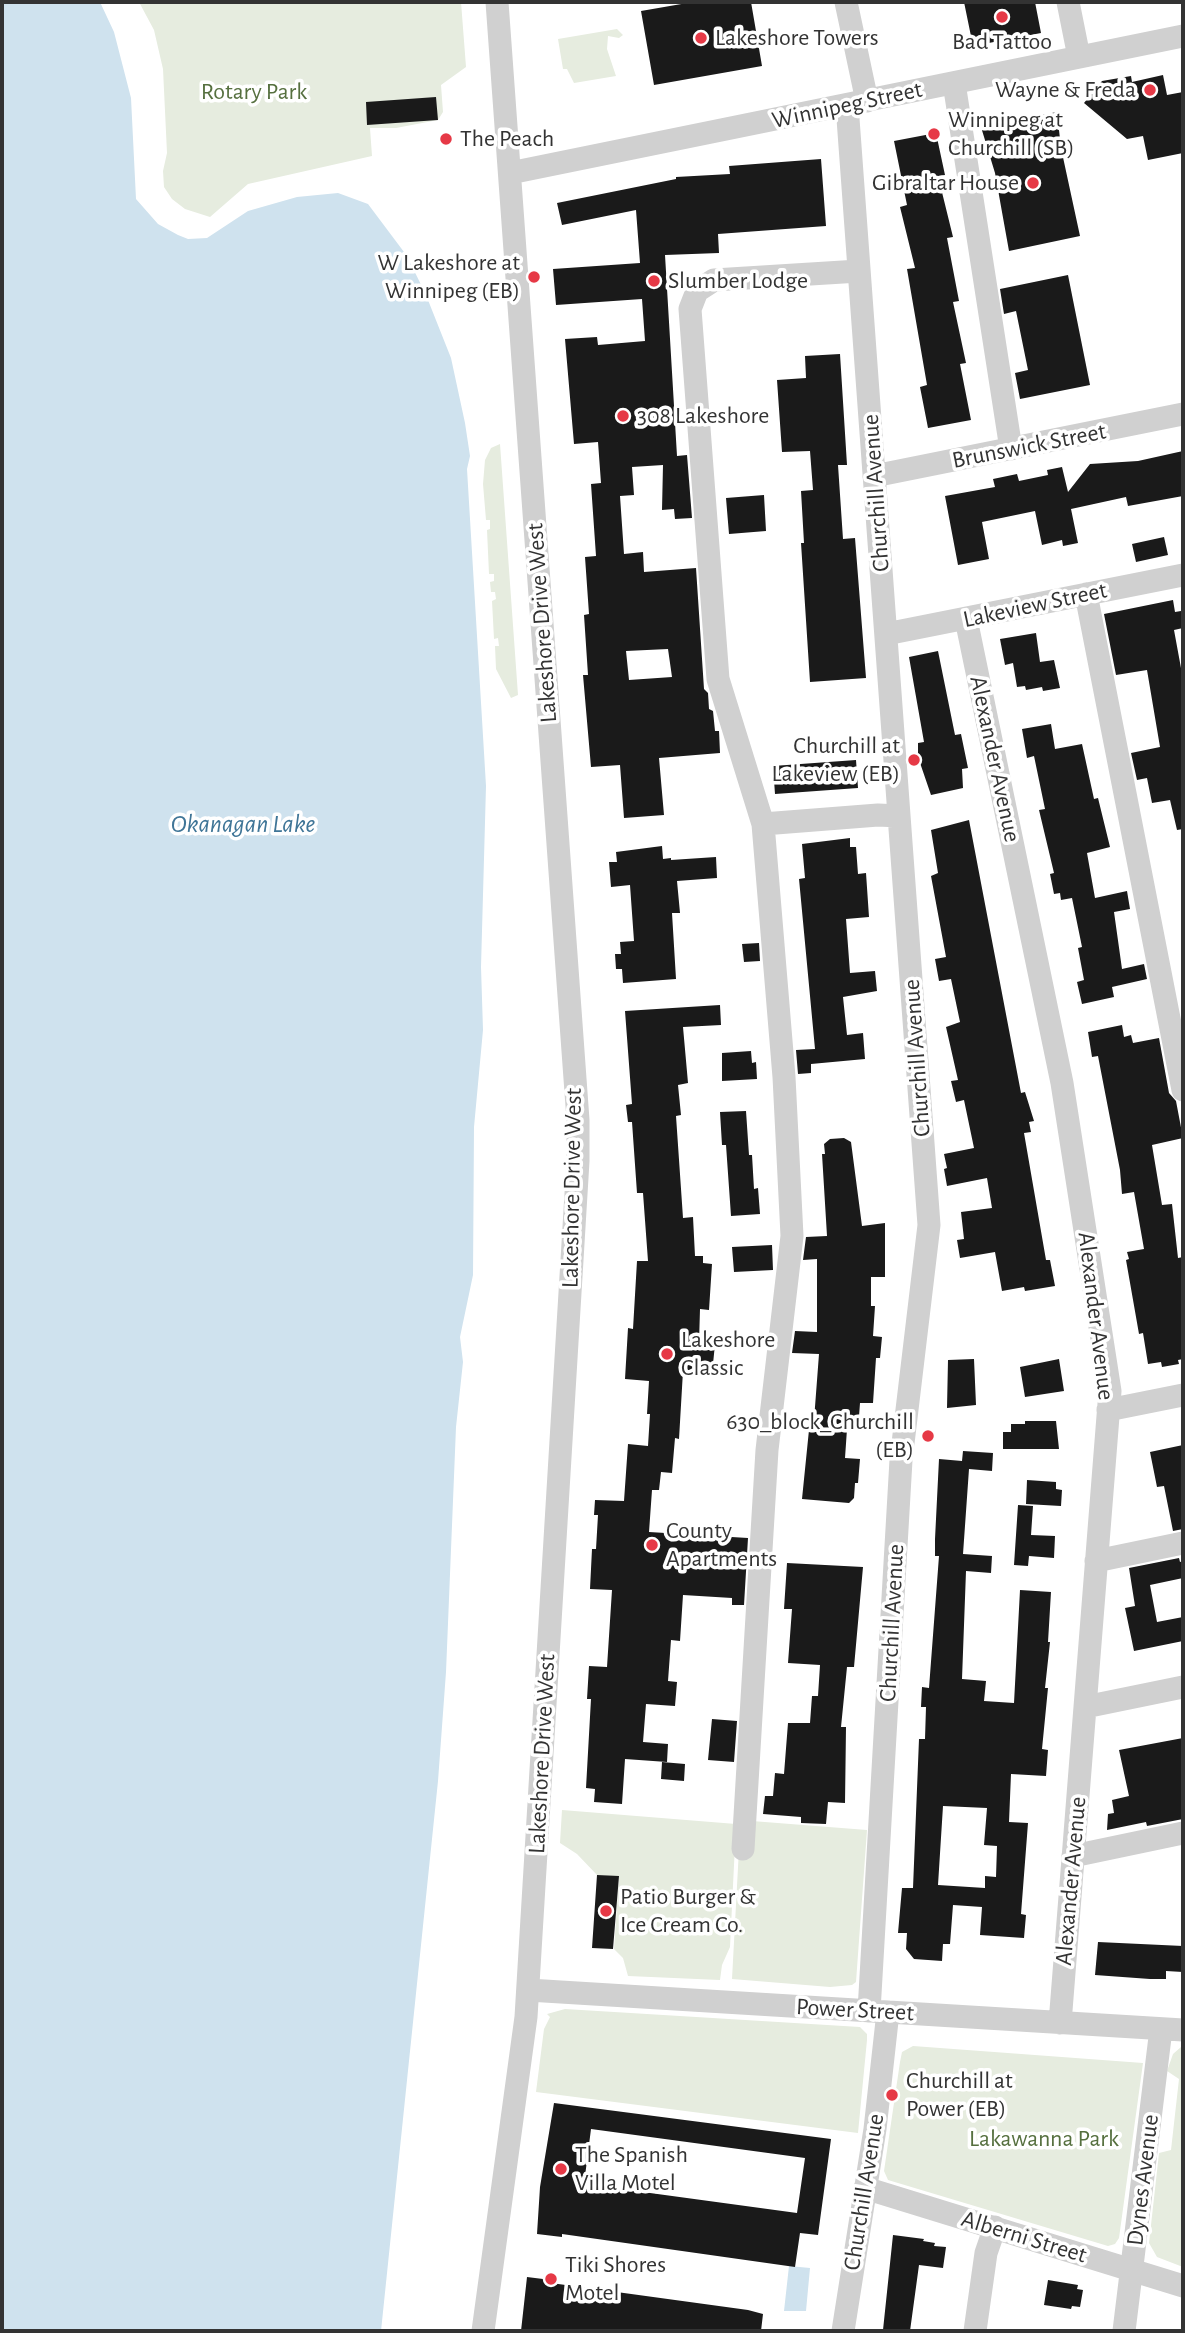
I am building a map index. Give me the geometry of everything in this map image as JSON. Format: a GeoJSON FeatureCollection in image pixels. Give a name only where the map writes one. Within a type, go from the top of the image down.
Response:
{"type":"FeatureCollection","features":[{"type":"Feature","properties":{"kind":"street","name":"Lakeshore Drive West"},"geometry":{"type":"LineString","coordinates":[[483,2331],[528,1990],[573,1247],[578,1120],[497,2]]}},
{"type":"Feature","properties":{"kind":"street","name":"Churchill Avenue"},"geometry":{"type":"LineString","coordinates":[[843,2331],[865,2188],[878,2012],[901,1460],[929,1225],[859,271],[857,103],[846,2]]}},
{"type":"Feature","properties":{"kind":"street"},"geometry":{"type":"LineString","coordinates":[[1068,2],[1079,57]]}},
{"type":"Feature","properties":{"kind":"street","name":"Winnipeg Street"},"geometry":{"type":"LineString","coordinates":[[510,173],[1183,36]]}},
{"type":"Feature","properties":{"kind":"street"},"geometry":{"type":"LineString","coordinates":[[954,83],[1011,449]]}},
{"type":"Feature","properties":{"kind":"street"},"geometry":{"type":"LineString","coordinates":[[743,1849],[767,1450],[792,1236],[784,1077],[763,824],[718,679],[690,309],[697,291],[714,280],[859,271]]}},
{"type":"Feature","properties":{"kind":"street","name":"Brunswick Street"},"geometry":{"type":"LineString","coordinates":[[874,476],[1183,414]]}},
{"type":"Feature","properties":{"kind":"street","name":"Lakeview Street"},"geometry":{"type":"LineString","coordinates":[[886,634],[1183,575]]}},
{"type":"Feature","properties":{"kind":"street"},"geometry":{"type":"LineString","coordinates":[[1086,594],[1183,1090]]}},
{"type":"Feature","properties":{"kind":"street","name":"Alexander Avenue"},"geometry":{"type":"LineString","coordinates":[[966,619],[1062,1083],[1110,1391],[1060,2023]]}},
{"type":"Feature","properties":{"kind":"street"},"geometry":{"type":"LineString","coordinates":[[763,824],[899,816]]}},
{"type":"Feature","properties":{"kind":"street"},"geometry":{"type":"LineString","coordinates":[[1108,1410],[1183,1395]]}},
{"type":"Feature","properties":{"kind":"street"},"geometry":{"type":"LineString","coordinates":[[1096,1561],[1183,1543]]}},
{"type":"Feature","properties":{"kind":"street"},"geometry":{"type":"LineString","coordinates":[[1084,1707],[1183,1686]]}},
{"type":"Feature","properties":{"kind":"street"},"geometry":{"type":"LineString","coordinates":[[1073,1856],[1183,1833]]}},
{"type":"Feature","properties":{"kind":"street","name":"Power Street"},"geometry":{"type":"LineString","coordinates":[[528,1990],[1172,2030]]}},
{"type":"Feature","properties":{"kind":"street","name":"Dynes Avenue"},"geometry":{"type":"LineString","coordinates":[[1124,2331],[1172,2030]]}},
{"type":"Feature","properties":{"kind":"street","name":"Alberni Street"},"geometry":{"type":"LineString","coordinates":[[865,2188],[1183,2286]]}},
{"type":"Feature","properties":{"kind":"street"},"geometry":{"type":"LineString","coordinates":[[975,2331],[986,2253],[995,2227]]}},
{"type":"Feature","properties":{"kind":"green space","name":"Rotary Park"},"geometry":{"type":"Polygon","coordinates":[[[139,2],[461,2],[466,67],[441,85],[443,112],[438,120],[396,128],[370,128],[372,156],[248,184],[210,217],[185,209],[172,199],[164,187],[163,171],[167,153],[163,69],[154,30],[139,2]]]}},
{"type":"Feature","properties":{"kind":"green space"},"geometry":{"type":"Polygon","coordinates":[[[617,29],[623,35],[619,38],[608,36],[607,49],[616,76],[574,83],[567,69],[563,69],[558,39],[617,29]]]}},
{"type":"Feature","properties":{"kind":"green space"},"geometry":{"type":"Polygon","coordinates":[[[500,444],[518,695],[511,698],[496,669],[495,646],[499,646],[498,638],[494,639],[492,601],[496,599],[495,592],[491,592],[490,582],[494,581],[494,574],[489,574],[487,530],[490,529],[490,520],[486,520],[483,484],[485,460],[491,448],[500,444]]]}},
{"type":"Feature","properties":{"kind":"green space"},"geometry":{"type":"Polygon","coordinates":[[[562,1810],[736,1824],[730,1947],[722,1965],[720,1980],[628,1976],[623,1958],[614,1949],[619,1877],[597,1875],[577,1854],[560,1843],[562,1810]]]}},
{"type":"Feature","properties":{"kind":"green space"},"geometry":{"type":"Polygon","coordinates":[[[752,1821],[867,1830],[856,1982],[852,1985],[830,1987],[732,1979],[740,1830],[752,1821]]]}},
{"type":"Feature","properties":{"kind":"green space"},"geometry":{"type":"Polygon","coordinates":[[[565,2009],[860,2027],[867,2034],[867,2040],[858,2133],[536,2092],[544,2029],[550,2017],[547,2014],[565,2009]]]}},
{"type":"Feature","properties":{"kind":"green space","name":"Lakawanna Park"},"geometry":{"type":"Polygon","coordinates":[[[913,2046],[1143,2063],[1119,2238],[1115,2244],[1108,2246],[888,2180],[884,2171],[900,2062],[902,2052],[913,2046]]]}},
{"type":"Feature","properties":{"kind":"green space","name":"Lakawanna Park"},"geometry":{"type":"Polygon","coordinates":[[[1181,2047],[1183,2267],[1157,2257],[1149,2243],[1159,2153],[1171,2150],[1179,2079],[1167,2071],[1173,2054],[1181,2047]]]}},
{"type":"Feature","properties":{"kind":"water","name":"Okanagan Lake"},"geometry":{"type":"Polygon","coordinates":[[[2,2],[100,2],[114,32],[131,98],[136,199],[158,224],[188,239],[207,238],[248,211],[297,197],[338,193],[368,204],[407,256],[426,295],[451,358],[465,423],[470,456],[467,469],[486,786],[481,967],[483,1030],[474,1127],[473,1275],[460,1337],[463,1362],[456,1427],[446,1672],[438,1781],[381,2331],[2,2331],[2,2]]]}},
{"type":"Feature","properties":{"kind":"water"},"geometry":{"type":"Polygon","coordinates":[[[789,2266],[810,2268],[806,2311],[784,2311],[789,2266]]]}},
{"type":"Feature","properties":{"kind":"building","name":"Lakeshore Towers"},"geometry":{"type":"Polygon","coordinates":[[[693,2],[751,2],[762,66],[654,85],[641,11],[693,2]]]}},
{"type":"Feature","properties":{"kind":"building","name":"Bad Tattoo"},"geometry":{"type":"Polygon","coordinates":[[[964,2],[1035,2],[1041,33],[973,46],[964,2]]]}},
{"type":"Feature","properties":{"kind":"building"},"geometry":{"type":"Polygon","coordinates":[[[1163,75],[1167,95],[1183,92],[1183,153],[1148,160],[1143,136],[1127,139],[1084,103],[1102,81],[1131,76],[1132,82],[1163,75]]]}},
{"type":"Feature","properties":{"kind":"building"},"geometry":{"type":"Polygon","coordinates":[[[436,97],[438,120],[367,125],[366,102],[436,97]]]}},
{"type":"Feature","properties":{"kind":"building","name":"Gibraltar House"},"geometry":{"type":"Polygon","coordinates":[[[1057,112],[1061,148],[1080,236],[1009,251],[995,173],[981,127],[1057,112]]]}},
{"type":"Feature","properties":{"kind":"building"},"geometry":{"type":"Polygon","coordinates":[[[936,133],[945,175],[938,176],[953,237],[947,238],[959,301],[953,302],[966,363],[960,364],[971,420],[928,428],[920,387],[927,385],[907,269],[915,268],[900,207],[907,205],[894,141],[936,133]]]}},
{"type":"Feature","properties":{"kind":"building"},"geometry":{"type":"Polygon","coordinates":[[[821,159],[826,226],[718,234],[719,253],[665,255],[677,456],[687,455],[692,518],[675,519],[674,509],[662,510],[663,465],[632,467],[634,495],[620,496],[624,554],[643,552],[644,572],[696,568],[704,689],[708,693],[709,709],[713,711],[715,731],[719,731],[720,753],[659,758],[664,815],[624,818],[620,765],[591,767],[583,675],[588,675],[584,615],[589,614],[585,557],[596,556],[591,484],[601,483],[598,442],[574,444],[565,339],[597,337],[598,345],[645,341],[642,299],[556,305],[553,269],[640,263],[636,210],[562,225],[557,203],[676,177],[730,174],[729,166],[821,159]],[[668,649],[626,651],[629,680],[672,677],[668,649]]]}},
{"type":"Feature","properties":{"kind":"building"},"geometry":{"type":"Polygon","coordinates":[[[1068,275],[1090,385],[1020,399],[1015,373],[1028,370],[1016,311],[1004,314],[1000,289],[1068,275]]]}},
{"type":"Feature","properties":{"kind":"building"},"geometry":{"type":"Polygon","coordinates":[[[840,354],[847,465],[838,465],[843,539],[855,538],[866,678],[810,682],[801,543],[804,543],[801,491],[813,490],[810,451],[782,452],[777,380],[806,378],[805,356],[840,354]]]}},
{"type":"Feature","properties":{"kind":"building"},"geometry":{"type":"Polygon","coordinates":[[[1183,451],[1183,496],[1128,506],[1126,497],[1071,509],[1078,543],[1063,546],[1062,540],[1042,545],[1035,511],[982,522],[989,559],[958,565],[945,496],[995,487],[993,479],[1017,474],[1019,481],[1048,475],[1047,470],[1062,467],[1068,492],[1090,464],[1138,461],[1183,451]]]}},
{"type":"Feature","properties":{"kind":"building"},"geometry":{"type":"Polygon","coordinates":[[[764,495],[766,531],[729,534],[726,498],[764,495]]]}},
{"type":"Feature","properties":{"kind":"building"},"geometry":{"type":"Polygon","coordinates":[[[1164,537],[1168,555],[1136,562],[1132,544],[1164,537]]]}},
{"type":"Feature","properties":{"kind":"building"},"geometry":{"type":"Polygon","coordinates":[[[1173,600],[1175,612],[1181,611],[1183,624],[1183,628],[1174,630],[1183,679],[1183,829],[1177,830],[1170,800],[1152,803],[1147,778],[1137,780],[1131,753],[1160,747],[1147,670],[1116,675],[1104,614],[1173,600]]]}},
{"type":"Feature","properties":{"kind":"building"},"geometry":{"type":"Polygon","coordinates":[[[1036,633],[1040,662],[1054,660],[1060,688],[1043,691],[1042,687],[1026,690],[1025,686],[1017,687],[1013,663],[1005,665],[1000,639],[1036,633]]]}},
{"type":"Feature","properties":{"kind":"building"},"geometry":{"type":"Polygon","coordinates":[[[938,651],[955,735],[961,734],[968,768],[962,769],[963,788],[931,795],[918,757],[918,743],[924,742],[909,657],[938,651]]]}},
{"type":"Feature","properties":{"kind":"building"},"geometry":{"type":"Polygon","coordinates":[[[1051,724],[1055,749],[1082,744],[1094,799],[1098,798],[1110,847],[1087,853],[1095,898],[1127,891],[1130,909],[1114,912],[1122,969],[1144,964],[1147,979],[1112,987],[1114,997],[1082,1004],[1077,982],[1084,980],[1078,948],[1082,947],[1072,898],[1061,900],[1060,893],[1054,894],[1050,874],[1054,873],[1039,810],[1045,809],[1034,756],[1027,758],[1022,729],[1051,724]]]}},
{"type":"Feature","properties":{"kind":"building"},"geometry":{"type":"Polygon","coordinates":[[[856,760],[858,788],[775,794],[773,766],[856,760]]]}},
{"type":"Feature","properties":{"kind":"building"},"geometry":{"type":"Polygon","coordinates":[[[969,820],[1021,1093],[1025,1092],[1034,1121],[1029,1122],[1031,1132],[1024,1133],[1046,1260],[1050,1260],[1055,1286],[1025,1291],[1024,1287],[1002,1291],[995,1252],[960,1258],[957,1240],[964,1239],[961,1212],[992,1208],[987,1178],[947,1186],[944,1169],[947,1168],[944,1154],[974,1148],[964,1100],[956,1102],[951,1081],[958,1080],[946,1027],[960,1022],[951,979],[939,981],[935,959],[946,957],[931,876],[938,873],[931,830],[969,820]]]}},
{"type":"Feature","properties":{"kind":"building"},"geometry":{"type":"Polygon","coordinates":[[[850,838],[850,847],[856,847],[858,874],[866,873],[869,917],[846,919],[850,973],[875,971],[877,991],[843,997],[847,1035],[863,1033],[865,1059],[811,1064],[811,1073],[798,1074],[796,1050],[815,1049],[799,879],[805,878],[802,844],[850,838]]]}},
{"type":"Feature","properties":{"kind":"building"},"geometry":{"type":"Polygon","coordinates":[[[662,846],[663,859],[716,857],[717,878],[677,881],[680,913],[672,913],[676,979],[623,983],[622,969],[616,969],[615,954],[621,954],[620,942],[634,941],[630,885],[611,887],[609,862],[617,862],[616,852],[662,846]]]}},
{"type":"Feature","properties":{"kind":"building"},"geometry":{"type":"Polygon","coordinates":[[[759,943],[760,961],[744,962],[742,944],[759,943]]]}},
{"type":"Feature","properties":{"kind":"building"},"geometry":{"type":"Polygon","coordinates":[[[720,1005],[721,1025],[683,1027],[688,1083],[678,1085],[681,1115],[676,1116],[683,1218],[693,1217],[695,1256],[703,1256],[703,1263],[712,1264],[709,1310],[700,1309],[699,1343],[715,1344],[712,1374],[683,1371],[679,1439],[675,1438],[672,1473],[661,1472],[659,1490],[652,1490],[649,1532],[748,1538],[744,1605],[732,1605],[732,1598],[683,1595],[680,1641],[671,1640],[668,1681],[677,1682],[675,1706],[646,1704],[643,1742],[668,1744],[667,1762],[625,1759],[622,1804],[594,1802],[595,1789],[586,1788],[591,1699],[587,1699],[589,1666],[607,1667],[612,1590],[590,1589],[592,1549],[596,1549],[598,1515],[594,1515],[595,1500],[624,1501],[628,1444],[648,1446],[650,1414],[647,1414],[649,1381],[625,1379],[628,1328],[633,1329],[637,1261],[648,1261],[643,1193],[637,1193],[632,1122],[628,1122],[626,1105],[632,1104],[625,1011],[720,1005]]]}},
{"type":"Feature","properties":{"kind":"building"},"geometry":{"type":"Polygon","coordinates":[[[1122,1025],[1124,1037],[1131,1035],[1133,1043],[1159,1038],[1169,1093],[1176,1101],[1183,1138],[1152,1145],[1162,1205],[1172,1204],[1178,1258],[1183,1257],[1183,1359],[1178,1360],[1179,1364],[1162,1367],[1161,1362],[1148,1364],[1143,1333],[1139,1334],[1126,1260],[1129,1259],[1127,1252],[1144,1249],[1134,1192],[1122,1194],[1120,1170],[1098,1056],[1092,1057],[1088,1032],[1122,1025]]]}},
{"type":"Feature","properties":{"kind":"building"},"geometry":{"type":"Polygon","coordinates":[[[751,1051],[752,1063],[756,1062],[757,1079],[722,1081],[722,1053],[751,1051]]]}},
{"type":"Feature","properties":{"kind":"building"},"geometry":{"type":"Polygon","coordinates":[[[746,1111],[749,1155],[752,1155],[754,1189],[758,1188],[760,1214],[731,1216],[726,1145],[722,1145],[720,1112],[746,1111]]]}},
{"type":"Feature","properties":{"kind":"building"},"geometry":{"type":"Polygon","coordinates":[[[844,1138],[851,1142],[862,1226],[885,1223],[885,1277],[871,1277],[871,1306],[875,1306],[873,1336],[882,1337],[880,1358],[876,1358],[873,1403],[860,1403],[858,1430],[847,1429],[845,1458],[860,1459],[858,1483],[855,1483],[854,1498],[849,1503],[802,1499],[810,1420],[814,1420],[819,1354],[792,1353],[795,1331],[817,1332],[817,1259],[803,1260],[806,1237],[827,1236],[822,1154],[825,1154],[824,1144],[830,1139],[844,1138]]]}},
{"type":"Feature","properties":{"kind":"building"},"geometry":{"type":"Polygon","coordinates":[[[772,1245],[773,1270],[734,1272],[732,1247],[772,1245]]]}},
{"type":"Feature","properties":{"kind":"building"},"geometry":{"type":"Polygon","coordinates":[[[974,1359],[976,1405],[947,1408],[948,1360],[974,1359]]]}},
{"type":"Feature","properties":{"kind":"building"},"geometry":{"type":"Polygon","coordinates":[[[1059,1359],[1064,1391],[1025,1397],[1020,1367],[1059,1359]]]}},
{"type":"Feature","properties":{"kind":"building"},"geometry":{"type":"Polygon","coordinates":[[[1025,1421],[1056,1421],[1059,1449],[1003,1449],[1003,1432],[1011,1432],[1011,1424],[1025,1424],[1025,1421]]]}},
{"type":"Feature","properties":{"kind":"building"},"geometry":{"type":"Polygon","coordinates":[[[1183,1445],[1183,1529],[1173,1531],[1164,1486],[1157,1487],[1150,1452],[1183,1445]]]}},
{"type":"Feature","properties":{"kind":"building"},"geometry":{"type":"Polygon","coordinates":[[[963,1451],[993,1453],[992,1471],[969,1469],[963,1554],[992,1556],[991,1573],[966,1571],[962,1679],[986,1681],[984,1701],[1014,1703],[1020,1590],[1051,1592],[1050,1642],[1045,1688],[1048,1688],[1042,1749],[1048,1750],[1046,1776],[1011,1774],[1009,1822],[1028,1823],[1021,1914],[1026,1915],[1024,1938],[980,1935],[982,1907],[953,1905],[950,1944],[943,1944],[942,1961],[914,1959],[906,1949],[907,1933],[898,1933],[902,1888],[913,1888],[919,1739],[925,1739],[926,1707],[921,1707],[922,1687],[929,1688],[939,1556],[935,1556],[935,1539],[939,1459],[962,1461],[963,1451]],[[943,1806],[938,1885],[985,1888],[985,1876],[996,1877],[997,1846],[984,1845],[987,1808],[943,1806]]]}},
{"type":"Feature","properties":{"kind":"building"},"geometry":{"type":"Polygon","coordinates":[[[1027,1480],[1056,1482],[1056,1489],[1062,1490],[1061,1506],[1026,1504],[1027,1480]]]}},
{"type":"Feature","properties":{"kind":"building"},"geometry":{"type":"Polygon","coordinates":[[[1018,1505],[1033,1506],[1031,1535],[1055,1536],[1054,1558],[1029,1556],[1028,1566],[1014,1565],[1018,1505]]]}},
{"type":"Feature","properties":{"kind":"building"},"geometry":{"type":"Polygon","coordinates":[[[1179,1558],[1180,1562],[1183,1561],[1183,1578],[1150,1585],[1157,1622],[1183,1617],[1183,1641],[1134,1651],[1125,1608],[1135,1606],[1129,1568],[1179,1558]]]}},
{"type":"Feature","properties":{"kind":"building"},"geometry":{"type":"Polygon","coordinates":[[[787,1563],[863,1567],[854,1667],[847,1667],[841,1727],[846,1727],[845,1803],[828,1802],[826,1824],[801,1823],[801,1817],[763,1814],[765,1796],[773,1796],[775,1773],[784,1774],[788,1723],[810,1723],[812,1696],[818,1696],[820,1665],[788,1663],[792,1609],[784,1609],[787,1563]]]}},
{"type":"Feature","properties":{"kind":"building"},"geometry":{"type":"Polygon","coordinates":[[[712,1719],[737,1721],[734,1762],[708,1760],[712,1719]]]}},
{"type":"Feature","properties":{"kind":"building"},"geometry":{"type":"Polygon","coordinates":[[[1183,1738],[1183,1819],[1147,1826],[1146,1822],[1107,1830],[1108,1814],[1114,1813],[1112,1800],[1129,1796],[1119,1750],[1183,1738]]]}},
{"type":"Feature","properties":{"kind":"building"},"geometry":{"type":"Polygon","coordinates":[[[662,1762],[685,1764],[684,1781],[661,1779],[662,1762]]]}},
{"type":"Feature","properties":{"kind":"building","name":"Patio Burger & Ice Cream Co."},"geometry":{"type":"Polygon","coordinates":[[[597,1875],[619,1876],[613,1949],[592,1948],[597,1875]]]}},
{"type":"Feature","properties":{"kind":"building"},"geometry":{"type":"Polygon","coordinates":[[[1098,1942],[1183,1946],[1183,1972],[1166,1971],[1166,1979],[1095,1975],[1098,1942]]]}},
{"type":"Feature","properties":{"kind":"building"},"geometry":{"type":"Polygon","coordinates":[[[554,2103],[831,2139],[818,2235],[800,2233],[795,2267],[562,2234],[562,2237],[537,2234],[540,2187],[554,2103]],[[591,2129],[584,2184],[797,2213],[805,2158],[591,2129]]]}},
{"type":"Feature","properties":{"kind":"building"},"geometry":{"type":"Polygon","coordinates":[[[893,2235],[924,2239],[923,2241],[935,2243],[934,2246],[946,2247],[943,2268],[919,2265],[910,2331],[883,2330],[893,2235]]]}},
{"type":"Feature","properties":{"kind":"building"},"geometry":{"type":"Polygon","coordinates":[[[527,2277],[551,2280],[551,2283],[748,2310],[763,2314],[761,2331],[521,2331],[527,2277]]]}},
{"type":"Feature","properties":{"kind":"building"},"geometry":{"type":"Polygon","coordinates":[[[1048,2280],[1078,2285],[1077,2289],[1083,2290],[1080,2307],[1072,2306],[1071,2309],[1044,2305],[1048,2280]]]}},
{"type":"Feature","properties":{"kind":"place","name":"Bad Tattoo"},"geometry":{"type":"Point","coordinates":[1002,17]}},
{"type":"Feature","properties":{"kind":"place","name":"Lakeshore Towers"},"geometry":{"type":"Point","coordinates":[701,38]}},
{"type":"Feature","properties":{"kind":"place","name":"Wayne & Freda"},"geometry":{"type":"Point","coordinates":[1150,90]}},
{"type":"Feature","properties":{"kind":"place","name":"Winnipeg at Churchill (SB)"},"geometry":{"type":"Point","coordinates":[934,134]}},
{"type":"Feature","properties":{"kind":"place","name":"The Peach"},"geometry":{"type":"Point","coordinates":[446,139]}},
{"type":"Feature","properties":{"kind":"place","name":"Gibraltar House"},"geometry":{"type":"Point","coordinates":[1033,183]}},
{"type":"Feature","properties":{"kind":"place","name":"W Lakeshore at Winnipeg (EB)"},"geometry":{"type":"Point","coordinates":[534,277]}},
{"type":"Feature","properties":{"kind":"place","name":"Slumber Lodge"},"geometry":{"type":"Point","coordinates":[654,281]}},
{"type":"Feature","properties":{"kind":"place","name":"308 Lakeshore"},"geometry":{"type":"Point","coordinates":[623,416]}},
{"type":"Feature","properties":{"kind":"place","name":"Churchill at Lakeview (EB)"},"geometry":{"type":"Point","coordinates":[914,760]}},
{"type":"Feature","properties":{"kind":"place","name":"Lakeshore Classic"},"geometry":{"type":"Point","coordinates":[667,1354]}},
{"type":"Feature","properties":{"kind":"place","name":"630_block_Churchill (EB)"},"geometry":{"type":"Point","coordinates":[928,1436]}},
{"type":"Feature","properties":{"kind":"place","name":"County Apartments"},"geometry":{"type":"Point","coordinates":[652,1545]}},
{"type":"Feature","properties":{"kind":"place","name":"Patio Burger & Ice Cream Co."},"geometry":{"type":"Point","coordinates":[606,1911]}},
{"type":"Feature","properties":{"kind":"place","name":"Churchill at Power (EB)"},"geometry":{"type":"Point","coordinates":[892,2095]}},
{"type":"Feature","properties":{"kind":"place","name":"The Spanish Villa Motel"},"geometry":{"type":"Point","coordinates":[561,2169]}},
{"type":"Feature","properties":{"kind":"place","name":"Tiki Shores Motel"},"geometry":{"type":"Point","coordinates":[551,2279]}}]}
